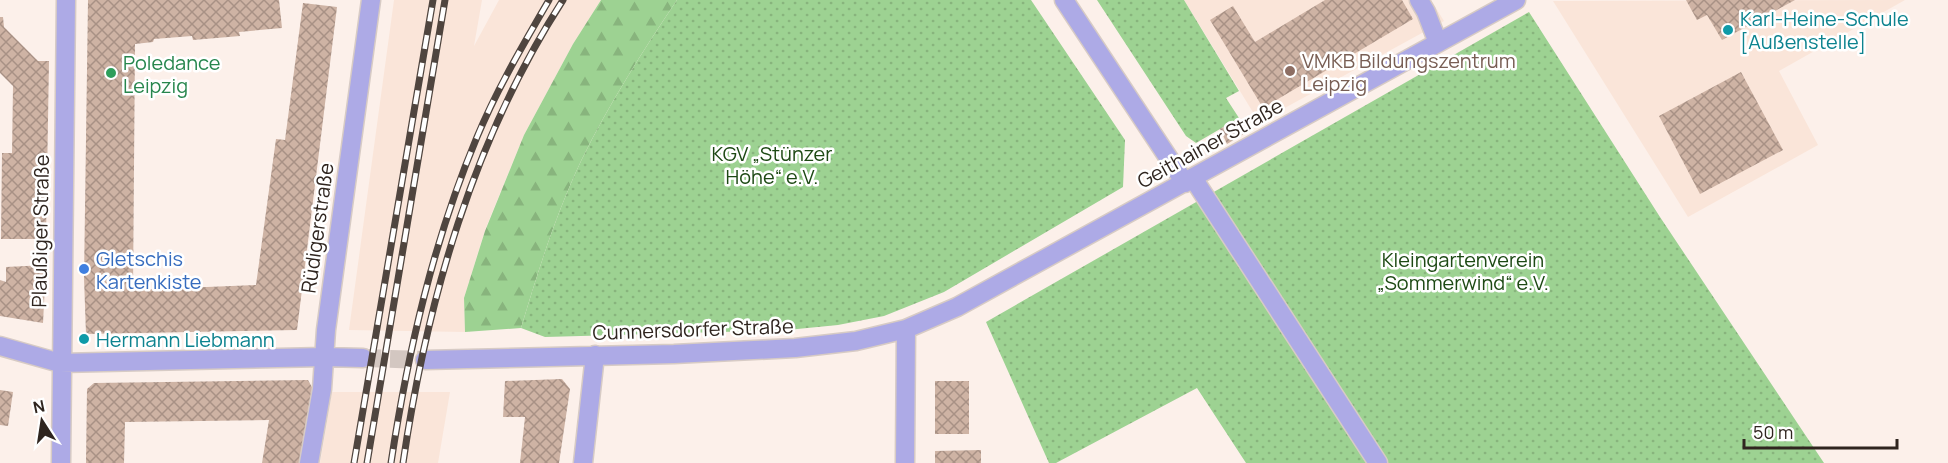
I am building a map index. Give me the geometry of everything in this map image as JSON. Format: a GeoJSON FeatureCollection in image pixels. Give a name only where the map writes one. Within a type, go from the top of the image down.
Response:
{"type":"FeatureCollection","features":[{"type":"Feature","properties":{"kind":"street","name":"Plaußiger Straße"},"geometry":{"type":"LineString","coordinates":[[61,463],[60,363],[66,0]]}},
{"type":"Feature","properties":{"kind":"street","name":"Rüdigerstraße"},"geometry":{"type":"LineString","coordinates":[[309,463],[321,389],[326,330],[371,0]]}},
{"type":"Feature","properties":{"kind":"street"},"geometry":{"type":"LineString","coordinates":[[1064,0],[1189,180],[1378,463]]}},
{"type":"Feature","properties":{"kind":"street"},"geometry":{"type":"LineString","coordinates":[[1419,0],[1438,43]]}},
{"type":"Feature","properties":{"kind":"street","name":"Geithainer Straße"},"geometry":{"type":"LineString","coordinates":[[957,307],[1516,0]]}},
{"type":"Feature","properties":{"kind":"street","name":"Cunnersdorfer Straße"},"geometry":{"type":"LineString","coordinates":[[425,360],[674,354],[795,348],[856,341],[906,329],[957,307]]}},
{"type":"Feature","properties":{"kind":"street"},"geometry":{"type":"LineString","coordinates":[[905,463],[906,329]]}},
{"type":"Feature","properties":{"kind":"street"},"geometry":{"type":"LineString","coordinates":[[0,346],[60,363],[363,358]]}},
{"type":"Feature","properties":{"kind":"street"},"geometry":{"type":"LineString","coordinates":[[583,463],[595,355]]}},
{"type":"Feature","properties":{"kind":"shaded area"},"geometry":{"type":"Polygon","coordinates":[[[394,0],[482,0],[474,46],[499,0],[601,0],[573,44],[524,135],[485,230],[464,298],[465,332],[349,330],[394,0]]]}},
{"type":"Feature","properties":{"kind":"shaded area","name":"VMKB Bildungszentrum Leipzig"},"geometry":{"type":"Polygon","coordinates":[[[1184,0],[1431,0],[1444,21],[1259,122],[1184,0]]]}},
{"type":"Feature","properties":{"kind":"shaded area"},"geometry":{"type":"Polygon","coordinates":[[[1905,0],[1779,71],[1818,145],[1688,217],[1553,1],[1905,0]]]}},
{"type":"Feature","properties":{"kind":"shaded area"},"geometry":{"type":"Polygon","coordinates":[[[332,392],[450,392],[438,463],[320,463],[332,392]]]}},
{"type":"Feature","properties":{"kind":"green space"},"geometry":{"type":"Polygon","coordinates":[[[601,0],[677,0],[626,79],[581,161],[563,201],[521,328],[465,332],[464,298],[485,231],[524,135],[573,44],[601,0]]]}},
{"type":"Feature","properties":{"kind":"green space","name":"KGV „Stünzer Höhe“ e.V."},"geometry":{"type":"Polygon","coordinates":[[[677,0],[1031,0],[1125,140],[1123,187],[944,292],[884,316],[838,325],[787,330],[545,337],[521,328],[563,201],[581,161],[626,79],[677,0]]]}},
{"type":"Feature","properties":{"kind":"green space"},"geometry":{"type":"Polygon","coordinates":[[[1097,0],[1184,0],[1239,91],[1226,98],[1239,118],[1196,143],[1186,136],[1097,0]]]}},
{"type":"Feature","properties":{"kind":"green space","name":"Kleingartenverein „Sommerwind“ e.V."},"geometry":{"type":"Polygon","coordinates":[[[1529,12],[1660,217],[1824,463],[1246,463],[1197,388],[1056,463],[1049,463],[986,322],[1529,12]]]}},
{"type":"Feature","properties":{"kind":"building"},"geometry":{"type":"Polygon","coordinates":[[[88,0],[279,0],[282,28],[239,32],[240,36],[193,40],[192,36],[154,39],[153,42],[135,44],[133,290],[256,285],[276,139],[285,140],[303,3],[337,7],[297,330],[86,334],[84,278],[88,0]]]}},
{"type":"Feature","properties":{"kind":"building"},"geometry":{"type":"Polygon","coordinates":[[[1325,0],[1402,0],[1413,19],[1263,108],[1210,20],[1233,6],[1255,42],[1325,0]]]}},
{"type":"Feature","properties":{"kind":"building","name":"Karl-Heine-Schule [Außenstelle]"},"geometry":{"type":"Polygon","coordinates":[[[1686,0],[1795,0],[1722,40],[1707,15],[1697,20],[1686,0]]]}},
{"type":"Feature","properties":{"kind":"building"},"geometry":{"type":"Polygon","coordinates":[[[0,17],[3,17],[4,27],[38,61],[49,61],[46,239],[1,239],[2,153],[12,153],[13,86],[0,73],[0,17]]]}},
{"type":"Feature","properties":{"kind":"building"},"geometry":{"type":"Polygon","coordinates":[[[1741,72],[1783,150],[1700,194],[1659,116],[1741,72]]]}},
{"type":"Feature","properties":{"kind":"building"},"geometry":{"type":"Polygon","coordinates":[[[1239,118],[1247,132],[1227,144],[1220,129],[1239,118]]]}},
{"type":"Feature","properties":{"kind":"building"},"geometry":{"type":"Polygon","coordinates":[[[46,265],[43,323],[0,316],[0,280],[6,282],[6,267],[46,265]]]}},
{"type":"Feature","properties":{"kind":"building"},"geometry":{"type":"Polygon","coordinates":[[[562,379],[570,389],[559,463],[520,463],[525,417],[503,417],[505,381],[562,379]]]}},
{"type":"Feature","properties":{"kind":"building"},"geometry":{"type":"Polygon","coordinates":[[[308,380],[313,389],[300,463],[262,463],[269,420],[125,422],[124,463],[86,463],[87,389],[94,383],[308,380]]]}},
{"type":"Feature","properties":{"kind":"building"},"geometry":{"type":"Polygon","coordinates":[[[935,381],[969,381],[969,434],[935,434],[935,381]]]}},
{"type":"Feature","properties":{"kind":"building"},"geometry":{"type":"Polygon","coordinates":[[[0,390],[13,392],[8,426],[0,425],[0,390]]]}},
{"type":"Feature","properties":{"kind":"building"},"geometry":{"type":"Polygon","coordinates":[[[981,450],[981,463],[935,463],[935,451],[981,450]]]}},
{"type":"Feature","properties":{"kind":"tunnel"},"geometry":{"type":"LineString","coordinates":[[363,358],[425,360]]}},
{"type":"Feature","properties":{"kind":"railway"},"geometry":{"type":"LineString","coordinates":[[354,463],[433,0]]}},
{"type":"Feature","properties":{"kind":"railway"},"geometry":{"type":"LineString","coordinates":[[367,463],[445,0]]}},
{"type":"Feature","properties":{"kind":"railway"},"geometry":{"type":"LineString","coordinates":[[391,463],[414,338],[447,216],[493,102],[549,0]]}},
{"type":"Feature","properties":{"kind":"railway"},"geometry":{"type":"LineString","coordinates":[[403,463],[425,342],[458,223],[503,108],[531,53],[563,0]]}},
{"type":"Feature","properties":{"kind":"place","name":"Karl-Heine-Schule [Außenstelle]"},"geometry":{"type":"Point","coordinates":[1728,30]}},
{"type":"Feature","properties":{"kind":"place","name":"VMKB Bildungszentrum Leipzig"},"geometry":{"type":"Point","coordinates":[1290,71]}},
{"type":"Feature","properties":{"kind":"place","name":"Poledance Leipzig"},"geometry":{"type":"Point","coordinates":[111,73]}},
{"type":"Feature","properties":{"kind":"place","name":"Gletschis Kartenkiste"},"geometry":{"type":"Point","coordinates":[84,269]}},
{"type":"Feature","properties":{"kind":"place","name":"Hermann Liebmann"},"geometry":{"type":"Point","coordinates":[84,339]}}]}
